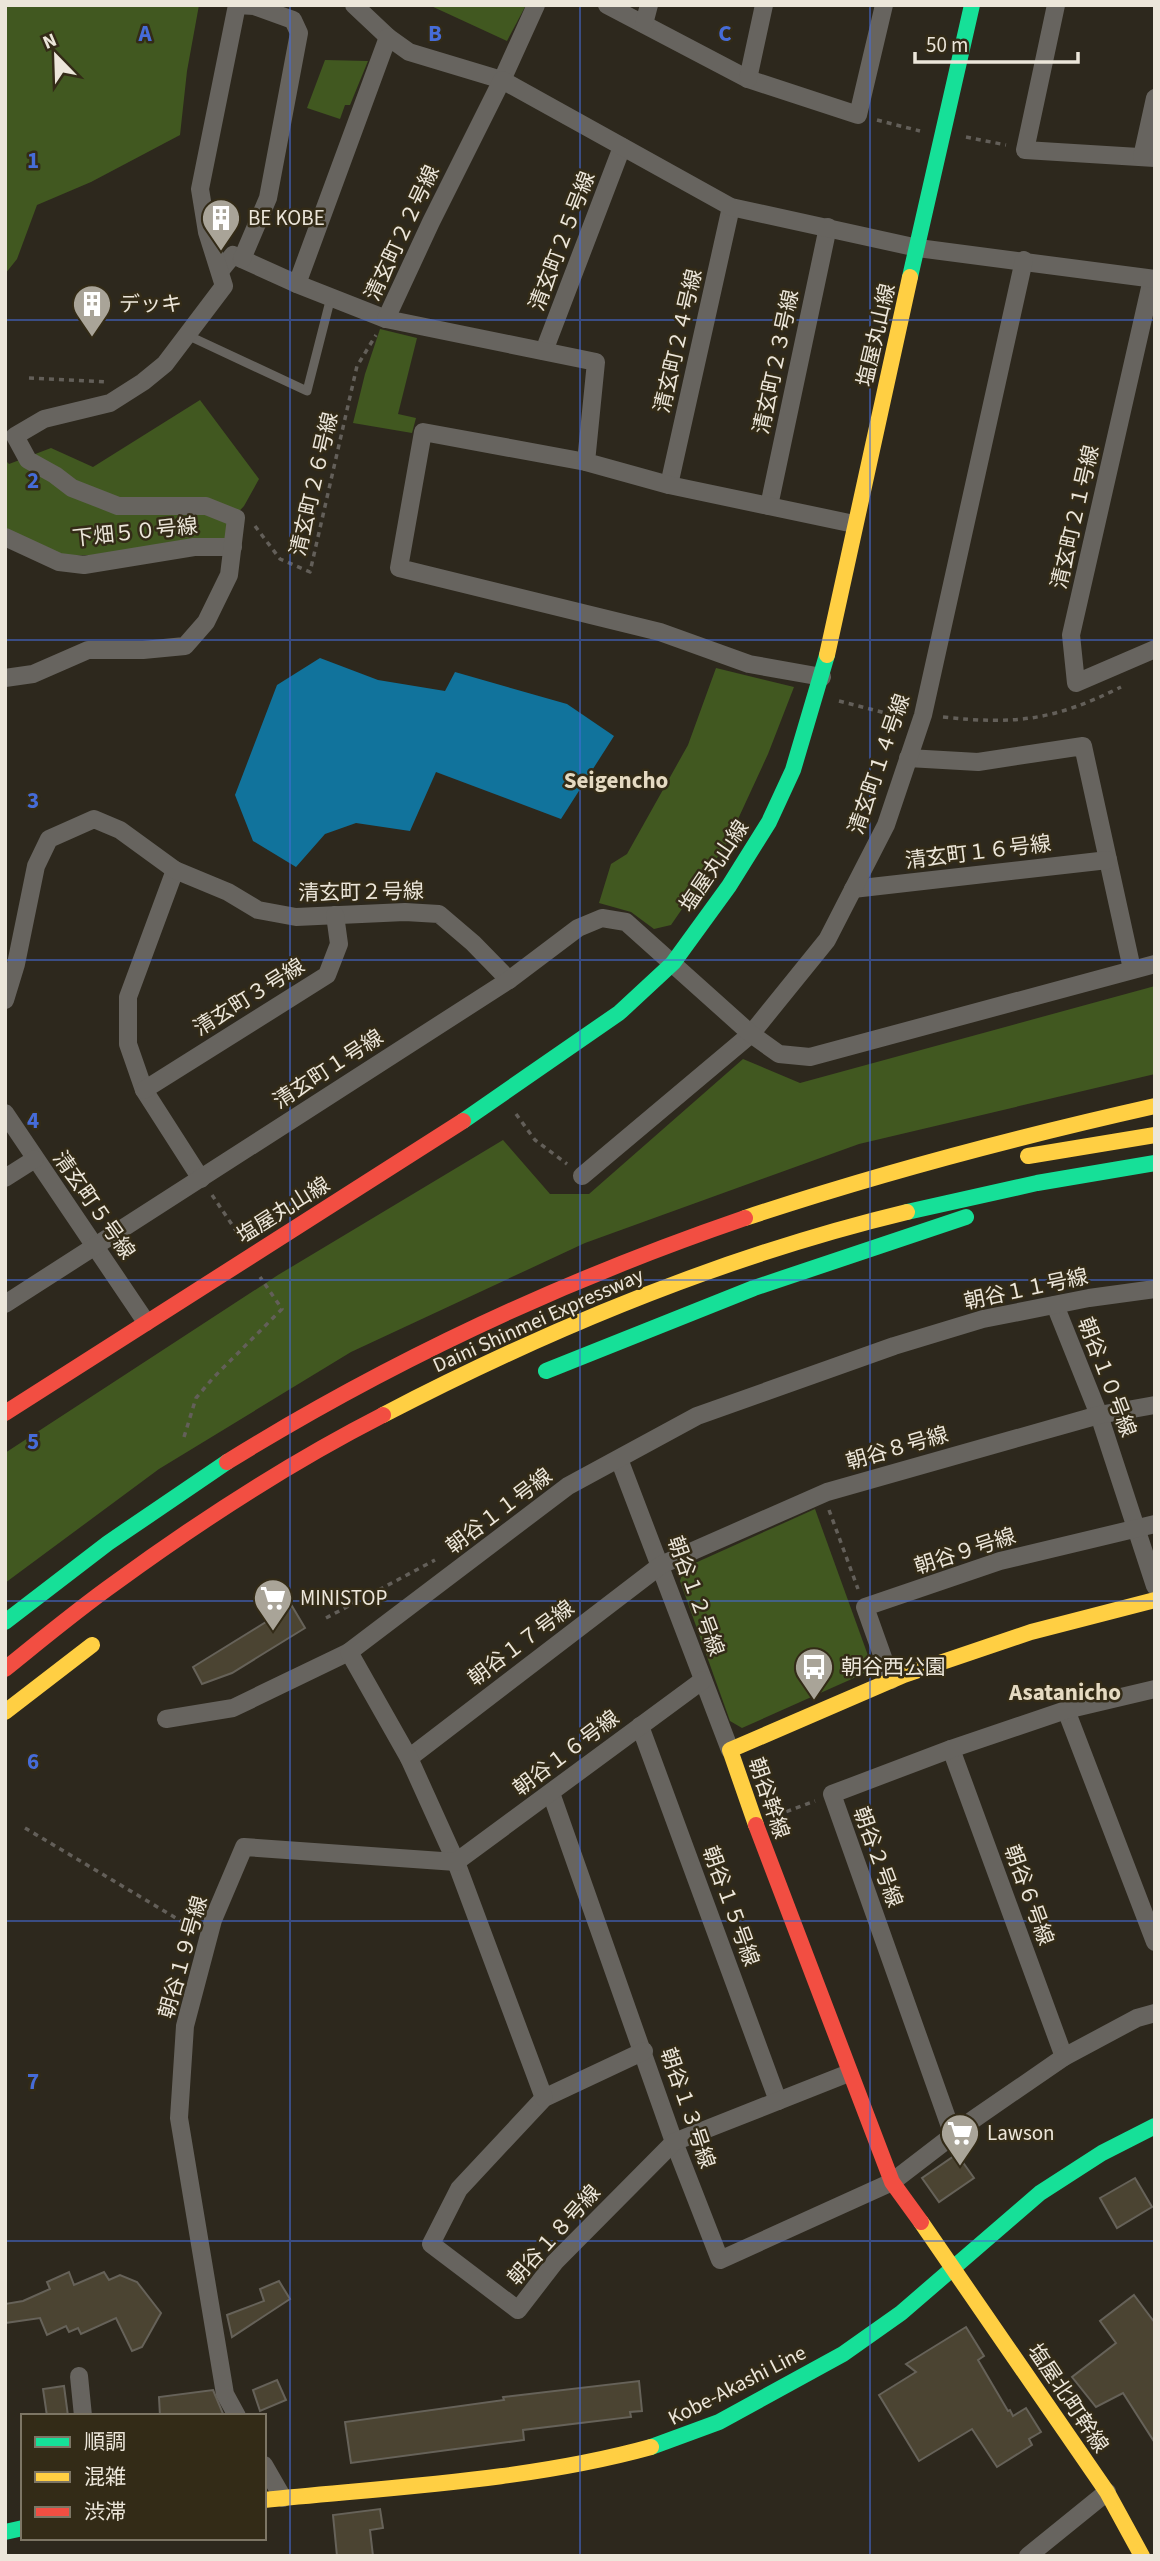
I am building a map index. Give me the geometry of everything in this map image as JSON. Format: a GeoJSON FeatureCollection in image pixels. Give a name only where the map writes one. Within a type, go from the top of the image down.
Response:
{"type":"FeatureCollection","features":[{"type":"Feature","properties":{"kind":"main road","name":"塩屋丸山線"},"geometry":{"type":"LineString","coordinates":[[5,1413],[503,1096],[619,1013],[673,963],[729,886],[769,822],[800,749],[822,677],[972,5]]}},
{"type":"Feature","properties":{"kind":"main road","name":"Daini Shinmei Expressway"},"geometry":{"type":"LineString","coordinates":[[5,1622],[124,1531],[254,1446],[444,1341],[603,1271],[699,1235],[894,1170],[982,1145],[1155,1106]]}},
{"type":"Feature","properties":{"kind":"main road"},"geometry":{"type":"LineString","coordinates":[[1017,1158],[1155,1135]]}},
{"type":"Feature","properties":{"kind":"main road","name":"Daini Shinmei Expressway"},"geometry":{"type":"LineString","coordinates":[[5,1669],[127,1574],[282,1472],[454,1377],[535,1340],[712,1270],[907,1210],[1099,1170],[1155,1163]]}},
{"type":"Feature","properties":{"kind":"main road","name":"Daini Shinmei Expressway"},"geometry":{"type":"LineString","coordinates":[[699,1235],[799,1207],[978,1166]]}},
{"type":"Feature","properties":{"kind":"main road"},"geometry":{"type":"LineString","coordinates":[[1020,1203],[1155,1169]]}},
{"type":"Feature","properties":{"kind":"main road"},"geometry":{"type":"LineString","coordinates":[[546,1371],[689,1312],[838,1256],[979,1214]]}},
{"type":"Feature","properties":{"kind":"main road","name":"朝谷幹線"},"geometry":{"type":"LineString","coordinates":[[954,2268],[892,2182],[755,1824],[730,1750],[891,1681],[1031,1632],[1155,1600]]}},
{"type":"Feature","properties":{"kind":"main road"},"geometry":{"type":"LineString","coordinates":[[5,1712],[92,1645]]}},
{"type":"Feature","properties":{"kind":"main road","name":"Kobe-Akashi Line"},"geometry":{"type":"LineString","coordinates":[[266,2500],[500,2475],[600,2461],[670,2442],[719,2422],[842,2354],[901,2313],[1040,2193],[1102,2153],[1155,2126]]}},
{"type":"Feature","properties":{"kind":"main road","name":"塩屋北町幹線"},"geometry":{"type":"LineString","coordinates":[[954,2268],[1107,2492],[1142,2556]]}},
{"type":"Feature","properties":{"kind":"street"},"geometry":{"type":"LineString","coordinates":[[5,678],[33,674],[88,650],[143,650],[185,646],[206,622],[229,575],[236,518],[206,506],[118,506],[72,488],[28,460],[15,436],[44,419],[110,403],[140,384],[165,364],[224,286],[207,232],[200,189],[237,5],[254,6],[293,20],[299,33],[268,198],[242,258]]}},
{"type":"Feature","properties":{"kind":"street"},"geometry":{"type":"LineString","coordinates":[[354,5],[388,37],[409,52],[502,80],[731,207],[918,248],[1154,279]]}},
{"type":"Feature","properties":{"kind":"street","name":"清玄町２２号線"},"geometry":{"type":"LineString","coordinates":[[536,5],[386,318],[597,362],[586,462]]}},
{"type":"Feature","properties":{"kind":"street"},"geometry":{"type":"LineString","coordinates":[[607,5],[748,79],[858,115],[884,5]]}},
{"type":"Feature","properties":{"kind":"street"},"geometry":{"type":"LineString","coordinates":[[644,24],[649,5]]}},
{"type":"Feature","properties":{"kind":"street"},"geometry":{"type":"LineString","coordinates":[[748,79],[764,5]]}},
{"type":"Feature","properties":{"kind":"street"},"geometry":{"type":"LineString","coordinates":[[1056,5],[1025,149],[1148,157],[1155,98]]}},
{"type":"Feature","properties":{"kind":"street"},"geometry":{"type":"LineString","coordinates":[[297,284],[388,37]]}},
{"type":"Feature","properties":{"kind":"street","name":"清玄町２５号線"},"geometry":{"type":"LineString","coordinates":[[544,351],[622,147]]}},
{"type":"Feature","properties":{"kind":"street","name":"清玄町２４号線"},"geometry":{"type":"LineString","coordinates":[[669,485],[731,207]]}},
{"type":"Feature","properties":{"kind":"street","name":"清玄町２３号線"},"geometry":{"type":"LineString","coordinates":[[769,506],[828,227]]}},
{"type":"Feature","properties":{"kind":"street"},"geometry":{"type":"LineString","coordinates":[[220,271],[233,255],[297,284],[386,318]]}},
{"type":"Feature","properties":{"kind":"street","name":"清玄町１４号線"},"geometry":{"type":"LineString","coordinates":[[582,1176],[751,1034],[827,940],[886,825],[922,719],[1024,260]]}},
{"type":"Feature","properties":{"kind":"street","name":"清玄町２１号線"},"geometry":{"type":"LineString","coordinates":[[1154,279],[1071,635],[1076,683],[1155,649]]}},
{"type":"Feature","properties":{"kind":"street"},"geometry":{"type":"LineString","coordinates":[[822,677],[749,664],[660,632],[399,568],[423,432],[586,462],[669,485],[855,524]]}},
{"type":"Feature","properties":{"kind":"street","name":"下畑５０号線"},"geometry":{"type":"LineString","coordinates":[[5,537],[59,562],[84,565],[194,547],[233,547]]}},
{"type":"Feature","properties":{"kind":"street"},"geometry":{"type":"LineString","coordinates":[[908,758],[978,762],[1083,746],[1132,969]]}},
{"type":"Feature","properties":{"kind":"street","name":"清玄町２号線"},"geometry":{"type":"LineString","coordinates":[[5,1000],[16,964],[36,866],[49,839],[94,819],[120,830],[175,870],[228,892],[258,910],[296,917],[405,912],[439,914],[509,980]]}},
{"type":"Feature","properties":{"kind":"street","name":"清玄町１６号線"},"geometry":{"type":"LineString","coordinates":[[853,889],[1108,860]]}},
{"type":"Feature","properties":{"kind":"street"},"geometry":{"type":"LineString","coordinates":[[175,870],[128,997],[128,1044],[144,1090],[201,1179]]}},
{"type":"Feature","properties":{"kind":"street","name":"清玄町３号線"},"geometry":{"type":"LineString","coordinates":[[144,1090],[327,975],[339,944],[335,915]]}},
{"type":"Feature","properties":{"kind":"street","name":"清玄町１号線"},"geometry":{"type":"LineString","coordinates":[[5,1304],[509,980],[578,928],[602,918],[626,922],[751,1034],[779,1054],[810,1057],[1155,964]]}},
{"type":"Feature","properties":{"kind":"street","name":"清玄町５号線"},"geometry":{"type":"LineString","coordinates":[[5,1113],[146,1322]]}},
{"type":"Feature","properties":{"kind":"street"},"geometry":{"type":"LineString","coordinates":[[5,1178],[34,1159]]}},
{"type":"Feature","properties":{"kind":"street","name":"朝谷１１号線"},"geometry":{"type":"LineString","coordinates":[[166,1719],[233,1707],[349,1652],[568,1486],[697,1416],[894,1346],[983,1319],[1155,1289]]}},
{"type":"Feature","properties":{"kind":"street","name":"朝谷１０号線"},"geometry":{"type":"LineString","coordinates":[[1055,1305],[1099,1415],[1155,1586]]}},
{"type":"Feature","properties":{"kind":"street","name":"朝谷８号線"},"geometry":{"type":"LineString","coordinates":[[661,1565],[823,1493],[1099,1415],[1155,1405]]}},
{"type":"Feature","properties":{"kind":"street","name":"朝谷１２号線"},"geometry":{"type":"LineString","coordinates":[[619,1459],[730,1750]]}},
{"type":"Feature","properties":{"kind":"street","name":"朝谷９号線"},"geometry":{"type":"LineString","coordinates":[[865,1607],[1000,1561],[1155,1524]]}},
{"type":"Feature","properties":{"kind":"street","name":"朝谷１７号線"},"geometry":{"type":"LineString","coordinates":[[409,1758],[661,1565]]}},
{"type":"Feature","properties":{"kind":"street"},"geometry":{"type":"LineString","coordinates":[[865,1607],[891,1681]]}},
{"type":"Feature","properties":{"kind":"street"},"geometry":{"type":"LineString","coordinates":[[349,1652],[409,1758],[457,1862],[544,2098]]}},
{"type":"Feature","properties":{"kind":"street","name":"朝谷１６号線"},"geometry":{"type":"LineString","coordinates":[[457,1862],[703,1680]]}},
{"type":"Feature","properties":{"kind":"street","name":"朝谷２号線"},"geometry":{"type":"LineString","coordinates":[[953,2135],[832,1794],[951,1749],[1066,1710],[1155,1689]]}},
{"type":"Feature","properties":{"kind":"street"},"geometry":{"type":"LineString","coordinates":[[1066,1710],[1155,1942]]}},
{"type":"Feature","properties":{"kind":"street","name":"朝谷１５号線"},"geometry":{"type":"LineString","coordinates":[[640,1726],[778,2101]]}},
{"type":"Feature","properties":{"kind":"street","name":"朝谷６号線"},"geometry":{"type":"LineString","coordinates":[[951,1749],[1064,2057]]}},
{"type":"Feature","properties":{"kind":"street","name":"朝谷１３号線"},"geometry":{"type":"LineString","coordinates":[[551,1793],[674,2142],[720,2260],[892,2182]]}},
{"type":"Feature","properties":{"kind":"street","name":"朝谷１９号線"},"geometry":{"type":"LineString","coordinates":[[236,2414],[225,2394],[179,2119],[185,2026],[213,1920],[244,1847],[457,1862]]}},
{"type":"Feature","properties":{"kind":"street"},"geometry":{"type":"LineString","coordinates":[[892,2182],[953,2135],[1064,2057],[1137,2018],[1155,2013]]}},
{"type":"Feature","properties":{"kind":"street","name":"朝谷１８号線"},"geometry":{"type":"LineString","coordinates":[[644,2051],[544,2098],[459,2189],[431,2244],[518,2310],[555,2262],[674,2142]]}},
{"type":"Feature","properties":{"kind":"street"},"geometry":{"type":"LineString","coordinates":[[674,2142],[849,2073]]}},
{"type":"Feature","properties":{"kind":"street"},"geometry":{"type":"LineString","coordinates":[[79,2376],[83,2414]]}},
{"type":"Feature","properties":{"kind":"street"},"geometry":{"type":"LineString","coordinates":[[266,2468],[283,2498]]}},
{"type":"Feature","properties":{"kind":"street"},"geometry":{"type":"LineString","coordinates":[[1028,2556],[1107,2492]]}},
{"type":"Feature","properties":{"kind":"lane"},"geometry":{"type":"LineString","coordinates":[[187,335],[307,391],[331,297]]}},
{"type":"Feature","properties":{"kind":"path"},"geometry":{"type":"LineString","coordinates":[[858,115],[922,132]]}},
{"type":"Feature","properties":{"kind":"path"},"geometry":{"type":"LineString","coordinates":[[965,137],[1025,149]]}},
{"type":"Feature","properties":{"kind":"path","name":"清玄町２６号線"},"geometry":{"type":"LineString","coordinates":[[236,518],[253,524],[280,559],[310,572],[357,366],[386,318]]}},
{"type":"Feature","properties":{"kind":"path"},"geometry":{"type":"LineString","coordinates":[[29,378],[140,384]]}},
{"type":"Feature","properties":{"kind":"path"},"geometry":{"type":"LineString","coordinates":[[839,701],[922,719],[1002,722],[1056,714],[1092,701],[1126,684]]}},
{"type":"Feature","properties":{"kind":"path"},"geometry":{"type":"LineString","coordinates":[[516,1114],[535,1140],[582,1176]]}},
{"type":"Feature","properties":{"kind":"path"},"geometry":{"type":"LineString","coordinates":[[201,1179],[240,1236]]}},
{"type":"Feature","properties":{"kind":"path"},"geometry":{"type":"LineString","coordinates":[[184,1437],[196,1398],[282,1310],[260,1277]]}},
{"type":"Feature","properties":{"kind":"path"},"geometry":{"type":"LineString","coordinates":[[823,1493],[865,1607]]}},
{"type":"Feature","properties":{"kind":"path"},"geometry":{"type":"LineString","coordinates":[[327,1619],[436,1559]]}},
{"type":"Feature","properties":{"kind":"path"},"geometry":{"type":"LineString","coordinates":[[755,1824],[832,1794]]}},
{"type":"Feature","properties":{"kind":"path"},"geometry":{"type":"LineString","coordinates":[[25,1828],[208,1937]]}},
{"type":"Feature","properties":{"kind":"green space"},"geometry":{"type":"Polygon","coordinates":[[[5,5],[199,5],[187,71],[180,135],[91,182],[37,205],[17,259],[5,274],[5,5]]]}},
{"type":"Feature","properties":{"kind":"green space"},"geometry":{"type":"Polygon","coordinates":[[[429,5],[526,5],[507,41],[429,5]]]}},
{"type":"Feature","properties":{"kind":"green space"},"geometry":{"type":"Polygon","coordinates":[[[325,60],[368,61],[350,105],[345,105],[340,119],[307,108],[325,60]]]}},
{"type":"Feature","properties":{"kind":"green space"},"geometry":{"type":"Polygon","coordinates":[[[380,329],[417,338],[398,414],[416,418],[412,433],[353,423],[380,329]]]}},
{"type":"Feature","properties":{"kind":"green space"},"geometry":{"type":"Polygon","coordinates":[[[200,400],[259,479],[244,506],[231,520],[229,541],[119,554],[64,556],[5,528],[5,460],[9,464],[51,448],[93,467],[200,400]]]}},
{"type":"Feature","properties":{"kind":"green space"},"geometry":{"type":"Polygon","coordinates":[[[716,668],[794,687],[768,754],[726,845],[671,925],[654,929],[631,912],[599,903],[611,864],[627,854],[688,745],[716,668]]]}},
{"type":"Feature","properties":{"kind":"green space"},"geometry":{"type":"Polygon","coordinates":[[[1155,986],[1155,1074],[859,1144],[585,1243],[351,1352],[159,1469],[5,1583],[5,1453],[278,1275],[503,1140],[550,1194],[589,1194],[743,1059],[800,1083],[1155,986]]]}},
{"type":"Feature","properties":{"kind":"green space"},"geometry":{"type":"Polygon","coordinates":[[[815,1509],[870,1661],[863,1674],[742,1728],[730,1721],[680,1581],[684,1568],[815,1509]]]}},
{"type":"Feature","properties":{"kind":"water"},"geometry":{"type":"Polygon","coordinates":[[[320,658],[378,680],[445,691],[455,672],[567,704],[614,736],[561,819],[436,772],[410,831],[356,823],[325,834],[296,867],[253,841],[235,795],[277,685],[320,658]]]}},
{"type":"Feature","properties":{"kind":"building"},"geometry":{"type":"Polygon","coordinates":[[[292,1606],[305,1628],[232,1673],[202,1684],[193,1667],[292,1606]]]}},
{"type":"Feature","properties":{"kind":"building"},"geometry":{"type":"Polygon","coordinates":[[[957,2154],[974,2178],[939,2202],[922,2178],[957,2154]]]}},
{"type":"Feature","properties":{"kind":"building"},"geometry":{"type":"Polygon","coordinates":[[[1135,2178],[1152,2207],[1117,2228],[1100,2198],[1135,2178]]]}},
{"type":"Feature","properties":{"kind":"building"},"geometry":{"type":"Polygon","coordinates":[[[69,2272],[74,2285],[104,2272],[109,2280],[120,2275],[137,2282],[161,2313],[142,2347],[132,2351],[116,2318],[81,2334],[78,2328],[69,2332],[66,2326],[47,2335],[40,2318],[5,2323],[5,2304],[23,2301],[50,2289],[47,2282],[69,2272]]]}},
{"type":"Feature","properties":{"kind":"building"},"geometry":{"type":"Polygon","coordinates":[[[279,2281],[290,2299],[232,2337],[227,2315],[264,2301],[260,2289],[279,2281]]]}},
{"type":"Feature","properties":{"kind":"building"},"geometry":{"type":"Polygon","coordinates":[[[1134,2295],[1155,2323],[1155,2443],[1123,2393],[1096,2407],[1072,2377],[1116,2343],[1100,2321],[1134,2295]]]}},
{"type":"Feature","properties":{"kind":"building"},"geometry":{"type":"Polygon","coordinates":[[[966,2327],[984,2356],[978,2360],[1008,2411],[1010,2410],[1013,2416],[1026,2408],[1041,2432],[1029,2439],[1032,2445],[997,2467],[972,2429],[919,2461],[879,2395],[916,2372],[906,2364],[966,2327]]]}},
{"type":"Feature","properties":{"kind":"building"},"geometry":{"type":"Polygon","coordinates":[[[277,2380],[286,2400],[260,2411],[253,2390],[277,2380]]]}},
{"type":"Feature","properties":{"kind":"building"},"geometry":{"type":"Polygon","coordinates":[[[639,2381],[642,2411],[630,2412],[631,2417],[523,2430],[524,2440],[351,2463],[345,2422],[504,2400],[503,2397],[639,2381]]]}},
{"type":"Feature","properties":{"kind":"building"},"geometry":{"type":"Polygon","coordinates":[[[64,2386],[68,2414],[47,2414],[43,2389],[64,2386]]]}},
{"type":"Feature","properties":{"kind":"building"},"geometry":{"type":"Polygon","coordinates":[[[213,2390],[223,2414],[160,2414],[159,2397],[213,2390]]]}},
{"type":"Feature","properties":{"kind":"building"},"geometry":{"type":"Polygon","coordinates":[[[380,2509],[383,2528],[370,2530],[373,2556],[337,2556],[333,2515],[380,2509]]]}},
{"type":"Feature","properties":{"kind":"traffic: fast"},"geometry":{"type":"LineString","coordinates":[[910,277],[972,5]]}},
{"type":"Feature","properties":{"kind":"traffic: fast"},"geometry":{"type":"LineString","coordinates":[[463,1121],[619,1013],[673,963],[729,886],[769,822],[793,770],[827,655]]}},
{"type":"Feature","properties":{"kind":"traffic: fast"},"geometry":{"type":"LineString","coordinates":[[907,1212],[1037,1183],[1155,1163]]}},
{"type":"Feature","properties":{"kind":"traffic: fast"},"geometry":{"type":"LineString","coordinates":[[546,1371],[754,1288],[966,1217]]}},
{"type":"Feature","properties":{"kind":"traffic: fast"},"geometry":{"type":"LineString","coordinates":[[5,1622],[108,1543],[227,1462]]}},
{"type":"Feature","properties":{"kind":"traffic: fast"},"geometry":{"type":"LineString","coordinates":[[651,2447],[719,2422],[843,2354],[901,2313],[1040,2193],[1102,2153],[1155,2126]]}},
{"type":"Feature","properties":{"kind":"traffic: fast"},"geometry":{"type":"LineString","coordinates":[[5,2532],[21,2528]]}},
{"type":"Feature","properties":{"kind":"traffic: slow"},"geometry":{"type":"LineString","coordinates":[[827,655],[910,277]]}},
{"type":"Feature","properties":{"kind":"traffic: slow"},"geometry":{"type":"LineString","coordinates":[[745,1218],[949,1157],[1155,1106]]}},
{"type":"Feature","properties":{"kind":"traffic: slow"},"geometry":{"type":"LineString","coordinates":[[1028,1156],[1155,1135]]}},
{"type":"Feature","properties":{"kind":"traffic: slow"},"geometry":{"type":"LineString","coordinates":[[383,1415],[510,1353],[639,1297],[771,1250],[907,1212]]}},
{"type":"Feature","properties":{"kind":"traffic: slow"},"geometry":{"type":"LineString","coordinates":[[756,1825],[730,1750],[904,1675],[1031,1632],[1155,1600]]}},
{"type":"Feature","properties":{"kind":"traffic: slow"},"geometry":{"type":"LineString","coordinates":[[5,1712],[92,1645]]}},
{"type":"Feature","properties":{"kind":"traffic: slow"},"geometry":{"type":"LineString","coordinates":[[921,2222],[1107,2492],[1142,2556]]}},
{"type":"Feature","properties":{"kind":"traffic: slow"},"geometry":{"type":"LineString","coordinates":[[266,2500],[508,2475],[604,2459],[651,2447]]}},
{"type":"Feature","properties":{"kind":"traffic: jam"},"geometry":{"type":"LineString","coordinates":[[5,1413],[463,1121]]}},
{"type":"Feature","properties":{"kind":"traffic: jam"},"geometry":{"type":"LineString","coordinates":[[227,1462],[351,1390],[479,1325],[611,1268],[745,1218]]}},
{"type":"Feature","properties":{"kind":"traffic: jam"},"geometry":{"type":"LineString","coordinates":[[5,1669],[101,1593],[212,1515],[313,1453],[383,1415]]}},
{"type":"Feature","properties":{"kind":"traffic: jam"},"geometry":{"type":"LineString","coordinates":[[756,1825],[892,2182],[921,2222]]}},
{"type":"Feature","properties":{"kind":"place","name":"BE KOBE"},"geometry":{"type":"Point","coordinates":[221,252]}},
{"type":"Feature","properties":{"kind":"place","name":"デッキ"},"geometry":{"type":"Point","coordinates":[92,338]}},
{"type":"Feature","properties":{"kind":"place","name":"MINISTOP"},"geometry":{"type":"Point","coordinates":[273,1632]}},
{"type":"Feature","properties":{"kind":"place","name":"朝谷西公園"},"geometry":{"type":"Point","coordinates":[814,1701]}},
{"type":"Feature","properties":{"kind":"place","name":"Lawson"},"geometry":{"type":"Point","coordinates":[960,2167]}},
{"type":"Feature","properties":{"kind":"district","name":"Seigencho"},"geometry":{"type":"Point","coordinates":[616,780]}},
{"type":"Feature","properties":{"kind":"district","name":"Asatanicho"},"geometry":{"type":"Point","coordinates":[1065,1692]}}]}
